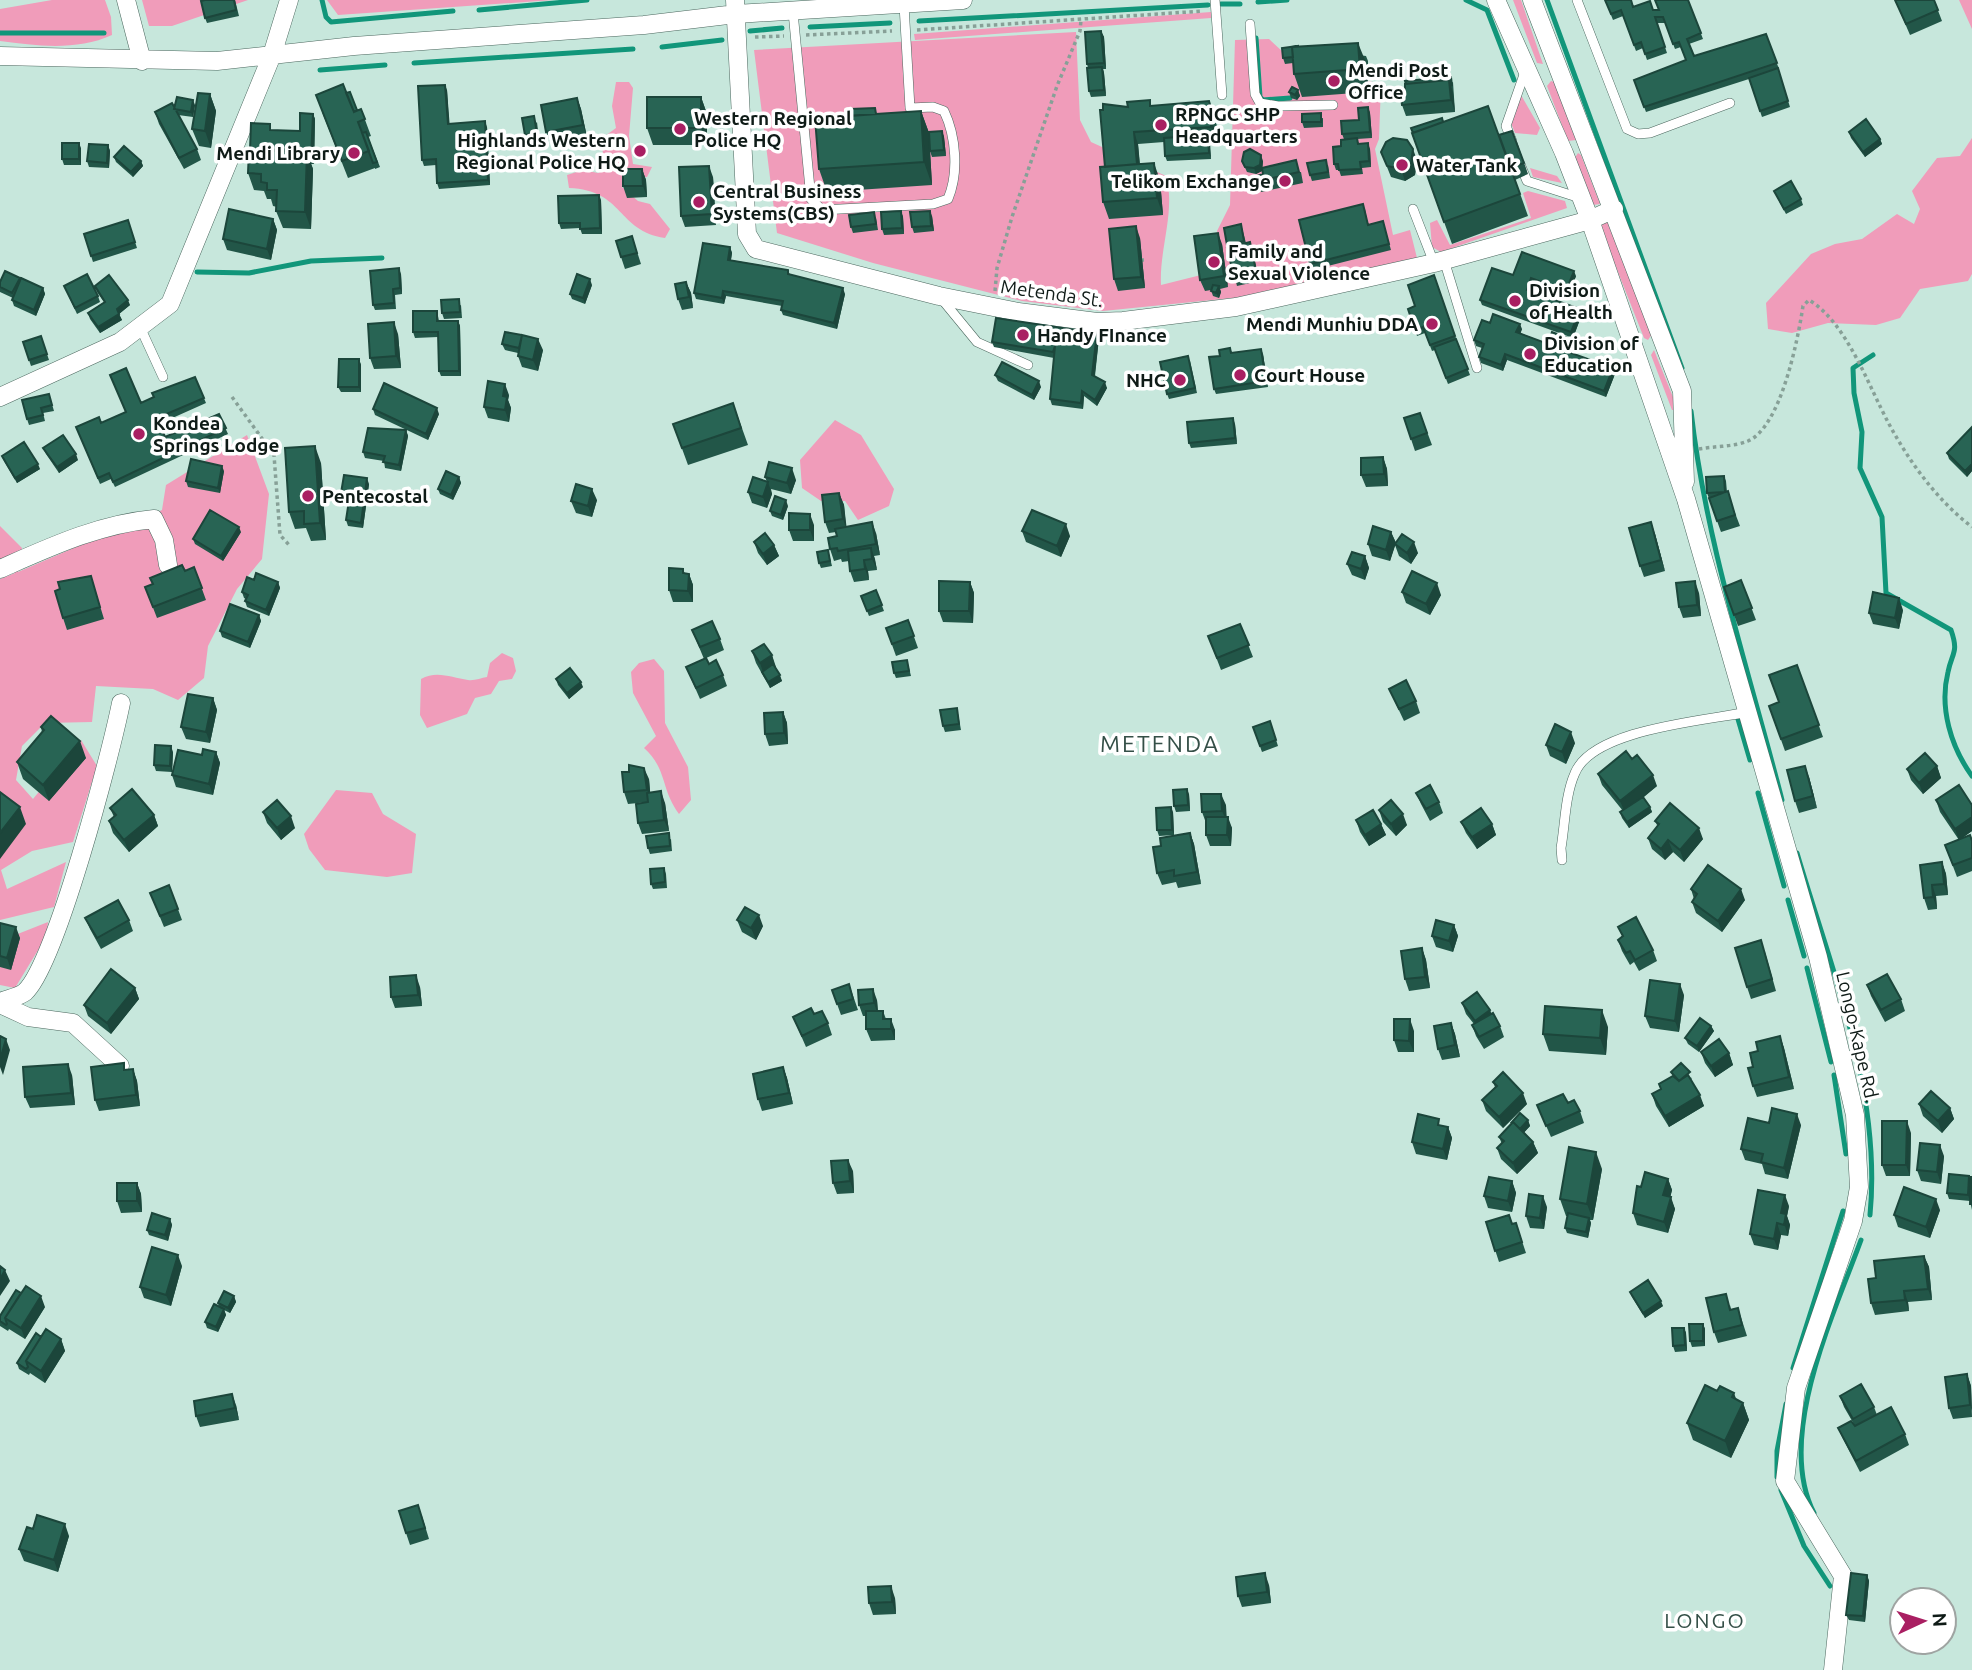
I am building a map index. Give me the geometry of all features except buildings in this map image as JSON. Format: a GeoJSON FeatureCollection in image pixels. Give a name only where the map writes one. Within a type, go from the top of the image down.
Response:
{"type":"FeatureCollection","features":[{"type":"Feature","properties":{"kind":"street"},"geometry":{"type":"LineString","coordinates":[[126,0],[142,61]]}},
{"type":"Feature","properties":{"kind":"street"},"geometry":{"type":"LineString","coordinates":[[0,397],[120,342],[170,304],[272,55],[289,0]]}},
{"type":"Feature","properties":{"kind":"street"},"geometry":{"type":"LineString","coordinates":[[0,56],[217,61],[644,25],[736,7],[793,12],[963,0]]}},
{"type":"Feature","properties":{"kind":"street"},"geometry":{"type":"LineString","coordinates":[[1496,0],[1564,153],[1590,219],[1686,499]]}},
{"type":"Feature","properties":{"kind":"street"},"geometry":{"type":"LineString","coordinates":[[1532,0],[1589,142],[1682,391],[1686,499]]}},
{"type":"Feature","properties":{"kind":"street","name":"Metenda St."},"geometry":{"type":"LineString","coordinates":[[736,7],[747,234],[757,249],[939,296],[1097,322],[1236,307],[1439,262],[1590,219],[1614,209]]}},
{"type":"Feature","properties":{"kind":"street"},"geometry":{"type":"LineString","coordinates":[[1529,72],[1558,65]]}},
{"type":"Feature","properties":{"kind":"street"},"geometry":{"type":"LineString","coordinates":[[1564,153],[1589,142]]}},
{"type":"Feature","properties":{"kind":"street","name":"Longo-Kape Rd."},"geometry":{"type":"LineString","coordinates":[[1686,499],[1818,957],[1855,1115],[1859,1187],[1853,1221],[1796,1388],[1785,1481],[1843,1576],[1833,1670]]}},
{"type":"Feature","properties":{"kind":"street"},"geometry":{"type":"LineString","coordinates":[[0,569],[76,536],[127,521],[154,519],[164,540],[168,565]]}},
{"type":"Feature","properties":{"kind":"street"},"geometry":{"type":"LineString","coordinates":[[0,1003],[24,992],[45,962],[110,755],[121,703]]}},
{"type":"Feature","properties":{"kind":"street"},"geometry":{"type":"LineString","coordinates":[[0,1003],[29,1017],[73,1023],[120,1066]]}},
{"type":"Feature","properties":{"kind":"lane"},"geometry":{"type":"LineString","coordinates":[[1215,0],[1222,94]]}},
{"type":"Feature","properties":{"kind":"lane"},"geometry":{"type":"LineString","coordinates":[[1577,0],[1627,129],[1638,134],[1650,133],[1730,103]]}},
{"type":"Feature","properties":{"kind":"lane"},"geometry":{"type":"LineString","coordinates":[[793,12],[811,199],[822,210],[933,204],[948,198],[955,182],[951,126],[944,111],[933,107],[910,108],[904,5]]}},
{"type":"Feature","properties":{"kind":"lane"},"geometry":{"type":"LineString","coordinates":[[1250,24],[1255,94],[1259,103],[1278,106],[1333,105]]}},
{"type":"Feature","properties":{"kind":"lane"},"geometry":{"type":"LineString","coordinates":[[1529,72],[1506,126],[1527,181],[1581,198]]}},
{"type":"Feature","properties":{"kind":"lane"},"geometry":{"type":"LineString","coordinates":[[1413,209],[1439,262],[1477,368]]}},
{"type":"Feature","properties":{"kind":"lane"},"geometry":{"type":"LineString","coordinates":[[939,296],[977,342],[1028,365]]}},
{"type":"Feature","properties":{"kind":"lane"},"geometry":{"type":"LineString","coordinates":[[140,327],[163,377]]}},
{"type":"Feature","properties":{"kind":"lane"},"geometry":{"type":"LineString","coordinates":[[1562,860],[1561,848],[1575,772],[1596,748],[1625,737],[1748,712]]}},
{"type":"Feature","properties":{"kind":"path"},"geometry":{"type":"LineString","coordinates":[[754,37],[905,31],[1212,10]]}},
{"type":"Feature","properties":{"kind":"path"},"geometry":{"type":"LineString","coordinates":[[994,307],[997,268],[1012,217],[1057,86],[1080,31],[1081,20]]}},
{"type":"Feature","properties":{"kind":"path"},"geometry":{"type":"LineString","coordinates":[[1684,451],[1748,441],[1763,430],[1790,363],[1802,306],[1809,300],[1825,310],[1863,369],[1889,423],[1921,475],[1954,513],[1972,527]]}},
{"type":"Feature","properties":{"kind":"path"},"geometry":{"type":"LineString","coordinates":[[232,397],[274,455],[280,535],[290,546]]}},
{"type":"Feature","properties":{"kind":"shaded area"},"geometry":{"type":"Polygon","coordinates":[[[52,0],[105,0],[111,17],[112,35],[71,45],[42,46],[0,41],[0,9],[52,0]]]}},
{"type":"Feature","properties":{"kind":"shaded area"},"geometry":{"type":"Polygon","coordinates":[[[142,0],[248,0],[172,26],[149,26],[142,0]]]}},
{"type":"Feature","properties":{"kind":"shaded area"},"geometry":{"type":"Polygon","coordinates":[[[327,0],[553,0],[338,15],[327,0]]]}},
{"type":"Feature","properties":{"kind":"shaded area"},"geometry":{"type":"Polygon","coordinates":[[[1513,0],[1521,0],[1543,64],[1537,63],[1513,0]]]}},
{"type":"Feature","properties":{"kind":"shaded area"},"geometry":{"type":"Polygon","coordinates":[[[1959,0],[1972,0],[1972,29],[1959,0]]]}},
{"type":"Feature","properties":{"kind":"shaded area"},"geometry":{"type":"Polygon","coordinates":[[[1211,12],[1211,18],[915,40],[914,34],[1211,12]]]}},
{"type":"Feature","properties":{"kind":"shaded area"},"geometry":{"type":"Polygon","coordinates":[[[1076,32],[1080,120],[1091,142],[1166,176],[1169,202],[1161,285],[1225,269],[1217,231],[1230,205],[1235,40],[1269,39],[1296,64],[1381,84],[1379,139],[1375,149],[1393,235],[1410,230],[1417,258],[1282,293],[1103,311],[1022,301],[873,263],[777,233],[754,50],[1076,32]]]}},
{"type":"Feature","properties":{"kind":"shaded area"},"geometry":{"type":"Polygon","coordinates":[[[1551,81],[1554,82],[1576,140],[1568,141],[1547,86],[1551,81]]]}},
{"type":"Feature","properties":{"kind":"shaded area"},"geometry":{"type":"Polygon","coordinates":[[[616,82],[629,82],[633,88],[629,136],[633,164],[652,167],[647,177],[624,179],[622,187],[638,201],[650,204],[670,229],[665,238],[637,228],[600,196],[587,190],[569,188],[567,175],[583,170],[598,173],[605,169],[601,139],[616,128],[612,106],[616,82]]]}},
{"type":"Feature","properties":{"kind":"shaded area"},"geometry":{"type":"Polygon","coordinates":[[[1521,95],[1540,128],[1537,135],[1515,133],[1511,123],[1521,95]]]}},
{"type":"Feature","properties":{"kind":"shaded area"},"geometry":{"type":"Polygon","coordinates":[[[1972,138],[1972,274],[1968,281],[1920,289],[1900,318],[1876,325],[1828,323],[1792,333],[1768,329],[1766,303],[1811,254],[1835,244],[1862,239],[1897,214],[1914,224],[1920,209],[1912,191],[1937,158],[1960,156],[1972,138]]]}},
{"type":"Feature","properties":{"kind":"shaded area"},"geometry":{"type":"Polygon","coordinates":[[[1578,153],[1600,204],[1593,205],[1574,159],[1578,153]]]}},
{"type":"Feature","properties":{"kind":"shaded area"},"geometry":{"type":"Polygon","coordinates":[[[1530,168],[1557,176],[1562,183],[1533,177],[1530,168]]]}},
{"type":"Feature","properties":{"kind":"shaded area"},"geometry":{"type":"Polygon","coordinates":[[[1528,191],[1565,201],[1567,208],[1441,252],[1432,247],[1430,223],[1437,220],[1450,245],[1531,218],[1523,193],[1528,191]]]}},
{"type":"Feature","properties":{"kind":"shaded area"},"geometry":{"type":"Polygon","coordinates":[[[1607,221],[1652,334],[1648,340],[1644,338],[1601,229],[1602,222],[1607,221]]]}},
{"type":"Feature","properties":{"kind":"shaded area"},"geometry":{"type":"Polygon","coordinates":[[[1654,350],[1676,410],[1672,410],[1651,355],[1654,350]]]}},
{"type":"Feature","properties":{"kind":"shaded area"},"geometry":{"type":"Polygon","coordinates":[[[835,420],[861,435],[894,489],[889,506],[858,520],[845,501],[821,501],[802,488],[800,460],[835,420]]]}},
{"type":"Feature","properties":{"kind":"shaded area"},"geometry":{"type":"Polygon","coordinates":[[[247,435],[269,494],[262,559],[237,589],[208,646],[204,678],[178,700],[153,689],[96,686],[92,722],[45,723],[22,746],[16,780],[33,799],[81,740],[97,766],[73,842],[32,851],[1,870],[7,889],[66,862],[54,907],[0,920],[0,579],[15,573],[0,571],[0,526],[22,548],[18,572],[162,510],[166,485],[247,435]]]}},
{"type":"Feature","properties":{"kind":"shaded area"},"geometry":{"type":"Polygon","coordinates":[[[502,653],[513,658],[516,671],[512,679],[499,681],[491,694],[475,698],[467,714],[427,728],[420,715],[421,679],[439,675],[470,680],[487,677],[490,663],[502,653]]]}},
{"type":"Feature","properties":{"kind":"shaded area"},"geometry":{"type":"Polygon","coordinates":[[[654,659],[664,671],[665,723],[688,767],[691,800],[679,814],[657,764],[644,748],[656,736],[633,693],[631,672],[639,663],[654,659]]]}},
{"type":"Feature","properties":{"kind":"shaded area"},"geometry":{"type":"Polygon","coordinates":[[[336,790],[372,793],[383,814],[416,834],[412,873],[387,877],[325,870],[309,849],[304,834],[336,790]]]}},
{"type":"Feature","properties":{"kind":"shaded area"},"geometry":{"type":"Polygon","coordinates":[[[48,922],[46,937],[15,988],[0,985],[0,941],[48,922]]]}},
{"type":"Feature","properties":{"kind":"waterway"},"geometry":{"type":"LineString","coordinates":[[322,0],[326,17],[331,22],[453,11]]}},
{"type":"Feature","properties":{"kind":"waterway"},"geometry":{"type":"LineString","coordinates":[[479,10],[587,0]]}},
{"type":"Feature","properties":{"kind":"waterway"},"geometry":{"type":"LineString","coordinates":[[1258,2],[1287,0]]}},
{"type":"Feature","properties":{"kind":"waterway"},"geometry":{"type":"LineString","coordinates":[[1466,0],[1487,10],[1514,80]]}},
{"type":"Feature","properties":{"kind":"waterway"},"geometry":{"type":"LineString","coordinates":[[1547,0],[1682,368]]}},
{"type":"Feature","properties":{"kind":"waterway"},"geometry":{"type":"LineString","coordinates":[[1221,4],[1240,4]]}},
{"type":"Feature","properties":{"kind":"waterway"},"geometry":{"type":"LineString","coordinates":[[919,21],[1208,5]]}},
{"type":"Feature","properties":{"kind":"waterway"},"geometry":{"type":"LineString","coordinates":[[810,27],[890,23]]}},
{"type":"Feature","properties":{"kind":"waterway"},"geometry":{"type":"LineString","coordinates":[[750,31],[782,28]]}},
{"type":"Feature","properties":{"kind":"waterway"},"geometry":{"type":"LineString","coordinates":[[0,33],[104,33]]}},
{"type":"Feature","properties":{"kind":"waterway"},"geometry":{"type":"LineString","coordinates":[[1256,38],[1260,97],[1263,100],[1290,98]]}},
{"type":"Feature","properties":{"kind":"waterway"},"geometry":{"type":"LineString","coordinates":[[662,47],[722,40]]}},
{"type":"Feature","properties":{"kind":"waterway"},"geometry":{"type":"LineString","coordinates":[[414,63],[633,49]]}},
{"type":"Feature","properties":{"kind":"waterway"},"geometry":{"type":"LineString","coordinates":[[320,70],[385,65]]}},
{"type":"Feature","properties":{"kind":"waterway"},"geometry":{"type":"LineString","coordinates":[[197,272],[249,273],[311,261],[382,258]]}},
{"type":"Feature","properties":{"kind":"waterway"},"geometry":{"type":"LineString","coordinates":[[1873,355],[1853,368],[1854,393],[1862,432],[1860,468],[1882,517],[1886,593],[1951,630],[1955,648],[1946,686],[1946,713],[1958,753],[1972,776]]}},
{"type":"Feature","properties":{"kind":"waterway"},"geometry":{"type":"LineString","coordinates":[[1691,411],[1718,559],[1782,800]]}},
{"type":"Feature","properties":{"kind":"waterway"},"geometry":{"type":"LineString","coordinates":[[1738,719],[1750,760]]}},
{"type":"Feature","properties":{"kind":"waterway"},"geometry":{"type":"LineString","coordinates":[[1758,793],[1784,886]]}},
{"type":"Feature","properties":{"kind":"waterway"},"geometry":{"type":"LineString","coordinates":[[1797,853],[1851,1031],[1861,1077],[1872,1169],[1870,1215]]}},
{"type":"Feature","properties":{"kind":"waterway"},"geometry":{"type":"LineString","coordinates":[[1788,900],[1804,956]]}},
{"type":"Feature","properties":{"kind":"waterway"},"geometry":{"type":"LineString","coordinates":[[1807,968],[1831,1062]]}},
{"type":"Feature","properties":{"kind":"waterway"},"geometry":{"type":"LineString","coordinates":[[1834,1075],[1846,1154]]}},
{"type":"Feature","properties":{"kind":"waterway"},"geometry":{"type":"LineString","coordinates":[[1793,1368],[1843,1211]]}},
{"type":"Feature","properties":{"kind":"waterway"},"geometry":{"type":"LineString","coordinates":[[1814,1513],[1804,1482],[1801,1449],[1805,1413],[1824,1339],[1861,1240]]}},
{"type":"Feature","properties":{"kind":"waterway"},"geometry":{"type":"LineString","coordinates":[[1777,1477],[1777,1451],[1786,1404]]}},
{"type":"Feature","properties":{"kind":"waterway"},"geometry":{"type":"LineString","coordinates":[[1781,1490],[1804,1546],[1830,1586]]}},
{"type":"Feature","properties":{"kind":"place","name":"Mendi Post Office"},"geometry":{"type":"Point","coordinates":[1334,81]}},
{"type":"Feature","properties":{"kind":"place","name":"RPNGC SHP Headquarters"},"geometry":{"type":"Point","coordinates":[1161,125]}},
{"type":"Feature","properties":{"kind":"place","name":"Western Regional Police HQ"},"geometry":{"type":"Point","coordinates":[680,129]}},
{"type":"Feature","properties":{"kind":"place","name":"Highlands Western Regional Police HQ"},"geometry":{"type":"Point","coordinates":[640,151]}},
{"type":"Feature","properties":{"kind":"place","name":"Mendi Library"},"geometry":{"type":"Point","coordinates":[354,153]}},
{"type":"Feature","properties":{"kind":"place","name":"Water Tank"},"geometry":{"type":"Point","coordinates":[1402,165]}},
{"type":"Feature","properties":{"kind":"place","name":"Telikom Exchange"},"geometry":{"type":"Point","coordinates":[1285,181]}},
{"type":"Feature","properties":{"kind":"place","name":"Central Business Systems(CBS)"},"geometry":{"type":"Point","coordinates":[699,202]}},
{"type":"Feature","properties":{"kind":"place","name":"Family and Sexual Violence"},"geometry":{"type":"Point","coordinates":[1214,262]}},
{"type":"Feature","properties":{"kind":"place","name":"Division of Health"},"geometry":{"type":"Point","coordinates":[1515,301]}},
{"type":"Feature","properties":{"kind":"place","name":"Mendi Munhiu DDA"},"geometry":{"type":"Point","coordinates":[1432,324]}},
{"type":"Feature","properties":{"kind":"place","name":"Handy FInance"},"geometry":{"type":"Point","coordinates":[1023,335]}},
{"type":"Feature","properties":{"kind":"place","name":"Division of Education"},"geometry":{"type":"Point","coordinates":[1530,354]}},
{"type":"Feature","properties":{"kind":"place","name":"Court House"},"geometry":{"type":"Point","coordinates":[1240,375]}},
{"type":"Feature","properties":{"kind":"place","name":"NHC"},"geometry":{"type":"Point","coordinates":[1180,380]}},
{"type":"Feature","properties":{"kind":"place","name":"Kondea Springs Lodge"},"geometry":{"type":"Point","coordinates":[139,434]}},
{"type":"Feature","properties":{"kind":"place","name":"Pentecostal"},"geometry":{"type":"Point","coordinates":[308,496]}},
{"type":"Feature","properties":{"kind":"district","name":"METENDA"},"geometry":{"type":"Point","coordinates":[1160,743]}},
{"type":"Feature","properties":{"kind":"district","name":"LONGO"},"geometry":{"type":"Point","coordinates":[1705,1620]}}]}
